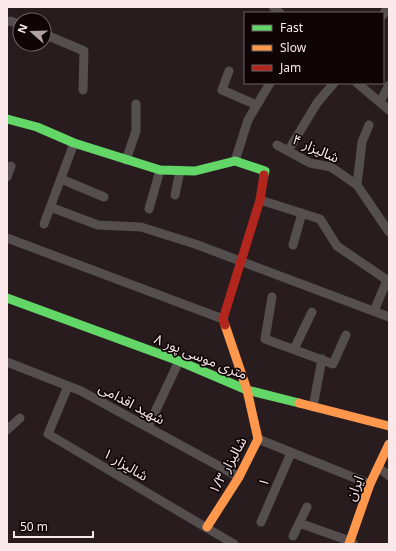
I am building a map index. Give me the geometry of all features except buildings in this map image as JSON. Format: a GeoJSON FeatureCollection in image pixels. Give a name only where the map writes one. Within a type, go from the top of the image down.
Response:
{"type":"FeatureCollection","features":[{"type":"Feature","properties":{"kind":"street"},"geometry":{"type":"LineString","coordinates":[[52,37],[84,51],[83,90]]}},
{"type":"Feature","properties":{"kind":"street"},"geometry":{"type":"LineString","coordinates":[[229,71],[222,90],[257,105]]}},
{"type":"Feature","properties":{"kind":"street"},"geometry":{"type":"LineString","coordinates":[[235,162],[248,120],[269,84]]}},
{"type":"Feature","properties":{"kind":"street"},"geometry":{"type":"LineString","coordinates":[[288,151],[317,103],[333,84]]}},
{"type":"Feature","properties":{"kind":"street"},"geometry":{"type":"LineString","coordinates":[[358,84],[389,110]]}},
{"type":"Feature","properties":{"kind":"street"},"geometry":{"type":"LineString","coordinates":[[380,102],[389,85]]}},
{"type":"Feature","properties":{"kind":"street"},"geometry":{"type":"LineString","coordinates":[[126,160],[136,131],[136,104]]}},
{"type":"Feature","properties":{"kind":"street"},"geometry":{"type":"LineString","coordinates":[[7,119],[37,128],[74,143],[160,170],[195,171],[235,162],[265,171],[260,200],[223,319],[7,238]]}},
{"type":"Feature","properties":{"kind":"street"},"geometry":{"type":"LineString","coordinates":[[357,185],[362,142],[369,125]]}},
{"type":"Feature","properties":{"kind":"street"},"geometry":{"type":"LineString","coordinates":[[44,224],[74,143]]}},
{"type":"Feature","properties":{"kind":"street","name":"شالیزار ۴"},"geometry":{"type":"LineString","coordinates":[[277,145],[310,163],[331,167],[357,185],[389,232]]}},
{"type":"Feature","properties":{"kind":"street"},"geometry":{"type":"LineString","coordinates":[[7,177],[11,166]]}},
{"type":"Feature","properties":{"kind":"street"},"geometry":{"type":"LineString","coordinates":[[149,209],[160,170]]}},
{"type":"Feature","properties":{"kind":"street"},"geometry":{"type":"LineString","coordinates":[[175,195],[180,171]]}},
{"type":"Feature","properties":{"kind":"street"},"geometry":{"type":"LineString","coordinates":[[61,179],[104,197]]}},
{"type":"Feature","properties":{"kind":"street"},"geometry":{"type":"LineString","coordinates":[[260,200],[320,219],[337,246],[387,280],[374,311]]}},
{"type":"Feature","properties":{"kind":"street"},"geometry":{"type":"LineString","coordinates":[[50,207],[98,225],[140,227],[242,261],[389,317]]}},
{"type":"Feature","properties":{"kind":"street"},"geometry":{"type":"LineString","coordinates":[[293,245],[302,213]]}},
{"type":"Feature","properties":{"kind":"street"},"geometry":{"type":"LineString","coordinates":[[272,297],[265,339],[333,364],[346,335]]}},
{"type":"Feature","properties":{"kind":"street","name":"۸ متری موسی پور"},"geometry":{"type":"LineString","coordinates":[[7,298],[179,360],[247,390],[389,426]]}},
{"type":"Feature","properties":{"kind":"street"},"geometry":{"type":"LineString","coordinates":[[294,349],[312,312]]}},
{"type":"Feature","properties":{"kind":"street","name":"شالیزار ۱/۳"},"geometry":{"type":"LineString","coordinates":[[207,527],[239,476],[258,439],[247,390],[223,319]]}},
{"type":"Feature","properties":{"kind":"street"},"geometry":{"type":"LineString","coordinates":[[312,406],[322,359]]}},
{"type":"Feature","properties":{"kind":"street"},"geometry":{"type":"LineString","coordinates":[[148,427],[179,360]]}},
{"type":"Feature","properties":{"kind":"street","name":"شهید اقدامی"},"geometry":{"type":"LineString","coordinates":[[7,362],[81,391],[239,476]]}},
{"type":"Feature","properties":{"kind":"street","name":"شاليزار ۱"},"geometry":{"type":"LineString","coordinates":[[68,386],[48,434],[207,527],[220,540],[234,544]]}},
{"type":"Feature","properties":{"kind":"street"},"geometry":{"type":"LineString","coordinates":[[7,430],[20,418]]}},
{"type":"Feature","properties":{"kind":"street"},"geometry":{"type":"LineString","coordinates":[[258,439],[370,484]]}},
{"type":"Feature","properties":{"kind":"street","name":"ایران"},"geometry":{"type":"LineString","coordinates":[[351,543],[370,484],[379,468],[389,444]]}},
{"type":"Feature","properties":{"kind":"street","name":"۱"},"geometry":{"type":"LineString","coordinates":[[261,522],[291,453]]}},
{"type":"Feature","properties":{"kind":"street"},"geometry":{"type":"LineString","coordinates":[[379,468],[389,476]]}},
{"type":"Feature","properties":{"kind":"street"},"geometry":{"type":"LineString","coordinates":[[293,536],[306,507]]}},
{"type":"Feature","properties":{"kind":"street"},"geometry":{"type":"LineString","coordinates":[[299,523],[351,543]]}},
{"type":"Feature","properties":{"kind":"traffic: fast"},"geometry":{"type":"LineString","coordinates":[[7,119],[37,127],[74,143],[160,170],[195,171],[235,161],[265,171],[264,175]]}},
{"type":"Feature","properties":{"kind":"traffic: fast"},"geometry":{"type":"LineString","coordinates":[[7,298],[179,361],[247,390],[299,403]]}},
{"type":"Feature","properties":{"kind":"traffic: slow"},"geometry":{"type":"LineString","coordinates":[[207,527],[239,477],[258,439],[247,390],[225,325]]}},
{"type":"Feature","properties":{"kind":"traffic: slow"},"geometry":{"type":"LineString","coordinates":[[299,403],[389,426]]}},
{"type":"Feature","properties":{"kind":"traffic: slow"},"geometry":{"type":"LineString","coordinates":[[349,544],[370,484],[389,444]]}},
{"type":"Feature","properties":{"kind":"traffic: jam"},"geometry":{"type":"LineString","coordinates":[[225,325],[223,319],[260,200],[264,175]]}}]}
